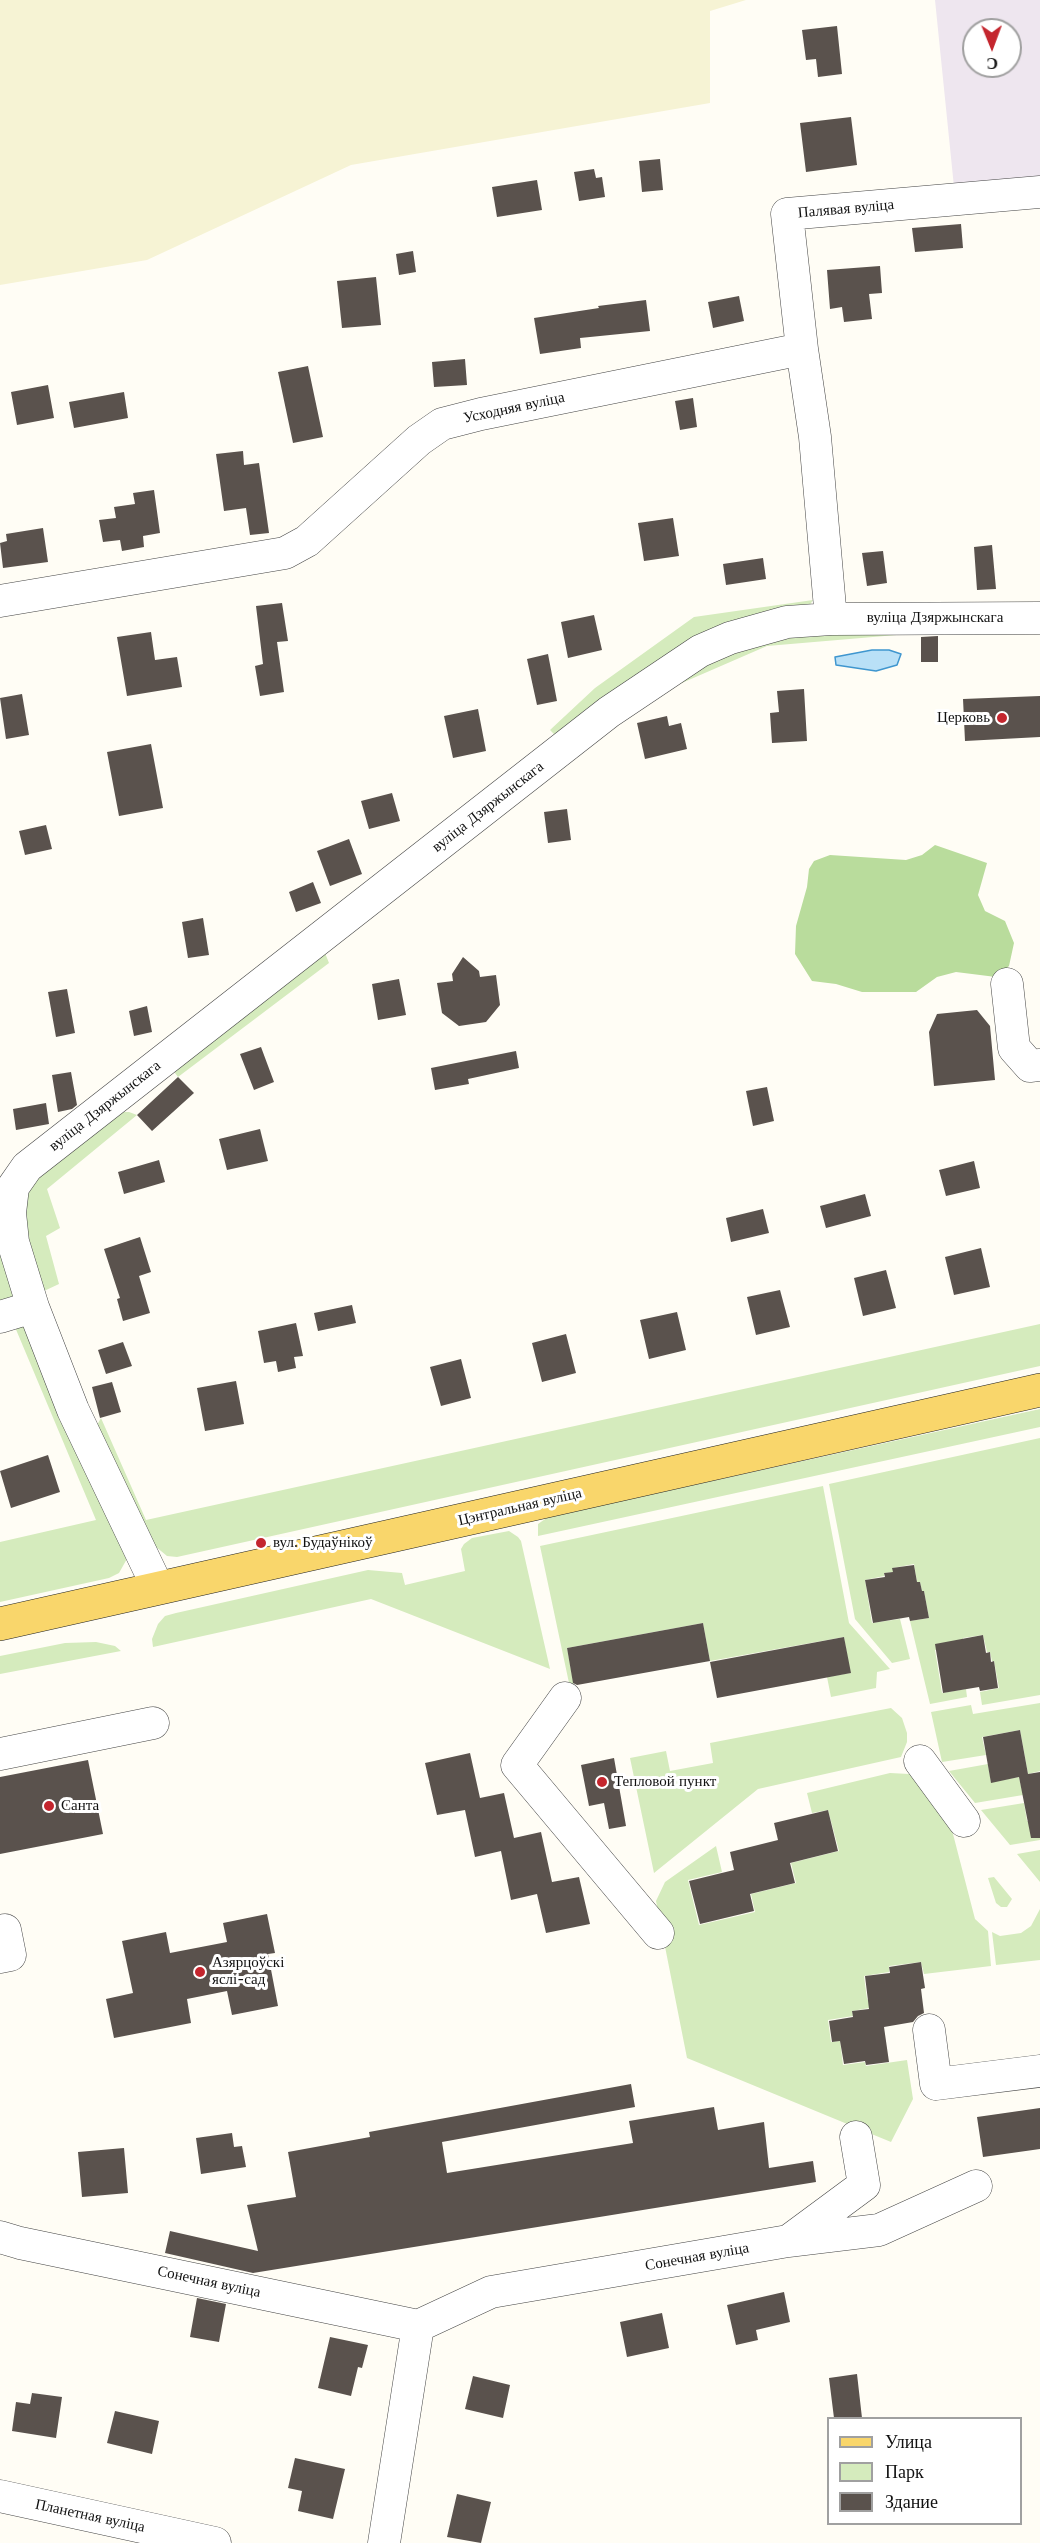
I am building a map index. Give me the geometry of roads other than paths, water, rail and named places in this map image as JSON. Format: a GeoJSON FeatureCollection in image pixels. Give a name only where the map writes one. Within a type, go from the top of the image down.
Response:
{"type":"FeatureCollection","features":[{"type":"Feature","properties":{"kind":"main road","name":"Цэнтральная вуліца"},"geometry":{"type":"LineString","coordinates":[[0,1624],[1040,1390]]}},
{"type":"Feature","properties":{"kind":"street","name":"Палявая вуліца"},"geometry":{"type":"LineString","coordinates":[[802,349],[787,214],[1040,192]]}},
{"type":"Feature","properties":{"kind":"street","name":"Усходняя вуліца"},"geometry":{"type":"LineString","coordinates":[[0,601],[285,553],[307,542],[419,440],[442,424],[481,414],[802,349]]}},
{"type":"Feature","properties":{"kind":"street"},"geometry":{"type":"LineString","coordinates":[[802,349],[815,437],[831,619]]}},
{"type":"Feature","properties":{"kind":"street","name":"вуліца Дзяржынскага"},"geometry":{"type":"LineString","coordinates":[[158,1588],[73,1410],[33,1307],[13,1242],[7,1183],[609,712],[700,651],[730,638],[787,622],[831,619],[1040,618]]}},
{"type":"Feature","properties":{"kind":"street"},"geometry":{"type":"LineString","coordinates":[[1007,984],[1014,1048],[1030,1066],[1040,1065]]}},
{"type":"Feature","properties":{"kind":"street"},"geometry":{"type":"LineString","coordinates":[[0,1317],[33,1307]]}},
{"type":"Feature","properties":{"kind":"street"},"geometry":{"type":"LineString","coordinates":[[565,1698],[517,1765],[658,1933]]}},
{"type":"Feature","properties":{"kind":"street"},"geometry":{"type":"LineString","coordinates":[[0,1754],[153,1723]]}},
{"type":"Feature","properties":{"kind":"street"},"geometry":{"type":"LineString","coordinates":[[920,1761],[964,1821]]}},
{"type":"Feature","properties":{"kind":"street"},"geometry":{"type":"LineString","coordinates":[[928,2030],[936,2084],[1040,2071]]}},
{"type":"Feature","properties":{"kind":"street"},"geometry":{"type":"LineString","coordinates":[[788,2241],[864,2185],[856,2137]]}},
{"type":"Feature","properties":{"kind":"street","name":"Сонечная вуліца"},"geometry":{"type":"LineString","coordinates":[[0,2237],[418,2326],[491,2292],[788,2241],[879,2230],[976,2186]]}},
{"type":"Feature","properties":{"kind":"street"},"geometry":{"type":"LineString","coordinates":[[384,2543],[418,2326]]}},
{"type":"Feature","properties":{"kind":"street","name":"Планетная вуліца"},"geometry":{"type":"LineString","coordinates":[[0,2496],[215,2543]]}},
{"type":"Feature","properties":{"kind":"water"},"geometry":{"type":"Polygon","coordinates":[[[872,650],[889,650],[901,654],[897,665],[876,671],[836,665],[835,657],[872,650]]]}},
{"type":"Feature","properties":{"kind":"place","name":"Церковь"},"geometry":{"type":"Point","coordinates":[1002,718]}},
{"type":"Feature","properties":{"kind":"place","name":"вул. Будаўнікоў"},"geometry":{"type":"Point","coordinates":[261,1543]}},
{"type":"Feature","properties":{"kind":"place","name":"Тепловой пункт"},"geometry":{"type":"Point","coordinates":[602,1782]}},
{"type":"Feature","properties":{"kind":"place","name":"Санта"},"geometry":{"type":"Point","coordinates":[49,1806]}},
{"type":"Feature","properties":{"kind":"place","name":"Азярцоўскі яслі-сад"},"geometry":{"type":"Point","coordinates":[200,1972]}}]}
